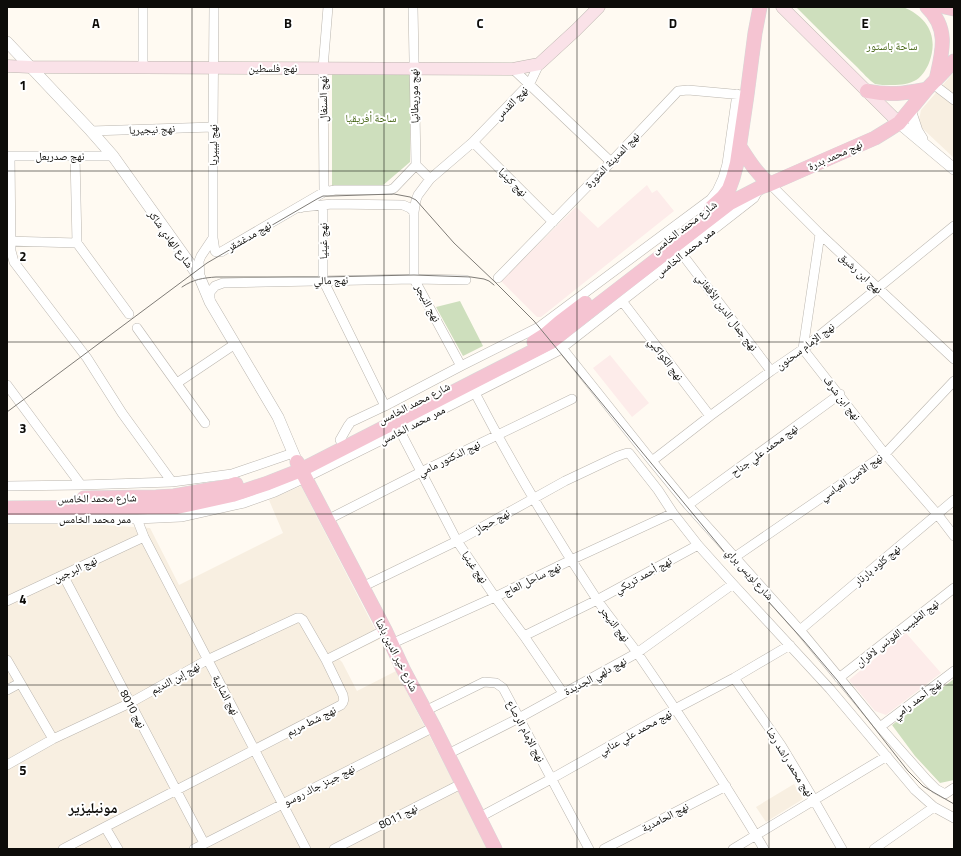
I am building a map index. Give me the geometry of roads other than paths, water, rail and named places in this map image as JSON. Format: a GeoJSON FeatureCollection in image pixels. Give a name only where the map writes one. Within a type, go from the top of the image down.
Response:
{"type":"FeatureCollection","features":[{"type":"Feature","properties":{"kind":"main road","name":"نهج القدس"},"geometry":{"type":"LineString","coordinates":[[539,64],[599,7]]}},
{"type":"Feature","properties":{"kind":"main road"},"geometry":{"type":"LineString","coordinates":[[753,7],[755,33]]}},
{"type":"Feature","properties":{"kind":"main road"},"geometry":{"type":"LineString","coordinates":[[755,33],[760,7]]}},
{"type":"Feature","properties":{"kind":"main road"},"geometry":{"type":"LineString","coordinates":[[782,7],[899,123]]}},
{"type":"Feature","properties":{"kind":"main road"},"geometry":{"type":"LineString","coordinates":[[867,91],[902,94],[932,85],[942,52],[943,35],[938,23],[927,7]]}},
{"type":"Feature","properties":{"kind":"main road"},"geometry":{"type":"LineString","coordinates":[[945,7],[954,9]]}},
{"type":"Feature","properties":{"kind":"main road","name":"شارع محمد الخامس"},"geometry":{"type":"LineString","coordinates":[[7,499],[174,496],[230,486],[299,466],[340,440],[546,335],[560,322],[710,208],[723,197],[729,189],[740,148],[742,95],[755,33]]}},
{"type":"Feature","properties":{"kind":"main road","name":"نهج محمد بدرة"},"geometry":{"type":"LineString","coordinates":[[765,186],[875,138],[899,123],[954,61]]}},
{"type":"Feature","properties":{"kind":"main road","name":"نهج فلسطين"},"geometry":{"type":"LineString","coordinates":[[7,66],[514,68],[539,64]]}},
{"type":"Feature","properties":{"kind":"main road"},"geometry":{"type":"LineString","coordinates":[[740,148],[765,186]]}},
{"type":"Feature","properties":{"kind":"main road","name":"شارع محمد الخامس"},"geometry":{"type":"LineString","coordinates":[[7,508],[177,506],[232,495],[268,483],[299,466],[502,368],[559,344],[586,314],[730,203],[765,186]]}},
{"type":"Feature","properties":{"kind":"main road","name":"شارع خير الدين باشا"},"geometry":{"type":"LineString","coordinates":[[299,466],[385,630],[496,849]]}},
{"type":"Feature","properties":{"kind":"street"},"geometry":{"type":"LineString","coordinates":[[143,67],[144,7]]}},
{"type":"Feature","properties":{"kind":"street","name":"نهج ليبيريا"},"geometry":{"type":"LineString","coordinates":[[213,238],[214,7]]}},
{"type":"Feature","properties":{"kind":"street","name":"نهج السنغال"},"geometry":{"type":"LineString","coordinates":[[324,192],[322,68],[328,7]]}},
{"type":"Feature","properties":{"kind":"street","name":"نهج موريطانيا"},"geometry":{"type":"LineString","coordinates":[[413,7],[416,165]]}},
{"type":"Feature","properties":{"kind":"street","name":"شارع الهادي شاكر"},"geometry":{"type":"LineString","coordinates":[[7,42],[113,156],[200,278],[210,302],[278,417],[299,466]]}},
{"type":"Feature","properties":{"kind":"street","name":"نهج القدس"},"geometry":{"type":"LineString","coordinates":[[418,195],[430,179],[473,142],[530,83],[539,64]]}},
{"type":"Feature","properties":{"kind":"street"},"geometry":{"type":"LineString","coordinates":[[514,68],[611,162]]}},
{"type":"Feature","properties":{"kind":"street"},"geometry":{"type":"LineString","coordinates":[[932,85],[954,100]]}},
{"type":"Feature","properties":{"kind":"street","name":"نهج المدينة المنورة"},"geometry":{"type":"LineString","coordinates":[[498,278],[678,91],[688,90],[742,95]]}},
{"type":"Feature","properties":{"kind":"street"},"geometry":{"type":"LineString","coordinates":[[340,440],[351,422],[539,327],[711,199],[717,191],[723,178],[742,95]]}},
{"type":"Feature","properties":{"kind":"street"},"geometry":{"type":"LineString","coordinates":[[910,110],[917,131],[925,144]]}},
{"type":"Feature","properties":{"kind":"street"},"geometry":{"type":"LineString","coordinates":[[899,123],[954,169]]}},
{"type":"Feature","properties":{"kind":"street","name":"نهج نيجيريا"},"geometry":{"type":"LineString","coordinates":[[91,131],[213,127]]}},
{"type":"Feature","properties":{"kind":"street","name":"نهج كينيا"},"geometry":{"type":"LineString","coordinates":[[473,142],[553,222]]}},
{"type":"Feature","properties":{"kind":"street"},"geometry":{"type":"LineString","coordinates":[[9,156],[9,241],[14,262],[87,358],[122,413],[172,482]]}},
{"type":"Feature","properties":{"kind":"street","name":"نهج صدربعل"},"geometry":{"type":"LineString","coordinates":[[9,156],[113,156]]}},
{"type":"Feature","properties":{"kind":"street"},"geometry":{"type":"LineString","coordinates":[[75,156],[77,242],[130,314]]}},
{"type":"Feature","properties":{"kind":"street"},"geometry":{"type":"LineString","coordinates":[[324,192],[334,190],[390,190],[394,188],[416,165],[430,179]]}},
{"type":"Feature","properties":{"kind":"street","name":"نهج ابن رشيق"},"geometry":{"type":"LineString","coordinates":[[765,186],[820,234],[954,359]]}},
{"type":"Feature","properties":{"kind":"street","name":"ممر محمد الخامس"},"geometry":{"type":"LineString","coordinates":[[7,519],[137,520],[181,517],[244,503],[275,492],[299,466],[400,431],[558,351],[559,344],[622,301],[754,198],[765,186]]}},
{"type":"Feature","properties":{"kind":"street","name":"نهج مدغشقر"},"geometry":{"type":"LineString","coordinates":[[213,238],[216,252],[221,252],[324,192]]}},
{"type":"Feature","properties":{"kind":"street"},"geometry":{"type":"LineString","coordinates":[[400,205],[407,203],[418,195]]}},
{"type":"Feature","properties":{"kind":"street","name":"نهج النيجر"},"geometry":{"type":"LineString","coordinates":[[418,195],[414,212],[414,279],[461,366]]}},
{"type":"Feature","properties":{"kind":"street"},"geometry":{"type":"LineString","coordinates":[[323,205],[400,205],[407,206],[414,212]]}},
{"type":"Feature","properties":{"kind":"street","name":"نهج مدغشقر"},"geometry":{"type":"LineString","coordinates":[[293,210],[304,206],[323,205]]}},
{"type":"Feature","properties":{"kind":"street","name":"نهج غينيا"},"geometry":{"type":"LineString","coordinates":[[323,205],[323,280],[385,406]]}},
{"type":"Feature","properties":{"kind":"street","name":"نهج الإمام سحنون"},"geometry":{"type":"LineString","coordinates":[[652,461],[710,416],[803,349],[954,226]]}},
{"type":"Feature","properties":{"kind":"street"},"geometry":{"type":"LineString","coordinates":[[803,349],[820,234]]}},
{"type":"Feature","properties":{"kind":"street"},"geometry":{"type":"LineString","coordinates":[[200,278],[201,256],[213,238]]}},
{"type":"Feature","properties":{"kind":"street"},"geometry":{"type":"LineString","coordinates":[[9,241],[77,242]]}},
{"type":"Feature","properties":{"kind":"street","name":"نهج جمال الدين الأفغاني"},"geometry":{"type":"LineString","coordinates":[[682,254],[771,371]]}},
{"type":"Feature","properties":{"kind":"street","name":"نهج مالي"},"geometry":{"type":"LineString","coordinates":[[210,302],[210,292],[215,286],[223,283],[323,280],[466,280]]}},
{"type":"Feature","properties":{"kind":"street","name":"نهج الكواكبي"},"geometry":{"type":"LineString","coordinates":[[622,301],[710,416]]}},
{"type":"Feature","properties":{"kind":"street"},"geometry":{"type":"LineString","coordinates":[[138,328],[205,423]]}},
{"type":"Feature","properties":{"kind":"street"},"geometry":{"type":"LineString","coordinates":[[177,383],[235,344]]}},
{"type":"Feature","properties":{"kind":"street","name":"شارع لويس براي"},"geometry":{"type":"LineString","coordinates":[[559,344],[688,505],[800,630],[880,727],[927,780],[945,794],[954,788]]}},
{"type":"Feature","properties":{"kind":"street","name":"نهج ابن شرف"},"geometry":{"type":"LineString","coordinates":[[803,349],[840,394],[885,454],[938,515],[954,536]]}},
{"type":"Feature","properties":{"kind":"street","name":"نهج الامين العباسي"},"geometry":{"type":"LineString","coordinates":[[735,557],[885,454],[954,381]]}},
{"type":"Feature","properties":{"kind":"street"},"geometry":{"type":"LineString","coordinates":[[7,385],[81,485]]}},
{"type":"Feature","properties":{"kind":"street","name":"نهج النيجر"},"geometry":{"type":"LineString","coordinates":[[475,393],[533,499],[571,560],[597,600],[637,653],[675,709],[726,786],[764,849]]}},
{"type":"Feature","properties":{"kind":"street","name":"نهج محمد علي جناح"},"geometry":{"type":"LineString","coordinates":[[688,505],[840,394]]}},
{"type":"Feature","properties":{"kind":"street","name":"نهج الدكتور مامي"},"geometry":{"type":"LineString","coordinates":[[327,520],[421,472],[572,399]]}},
{"type":"Feature","properties":{"kind":"street","name":"نهج غينيا"},"geometry":{"type":"LineString","coordinates":[[400,431],[457,541],[564,693]]}},
{"type":"Feature","properties":{"kind":"street","name":"شارع لويس براي"},"geometry":{"type":"LineString","coordinates":[[622,455],[625,453],[629,454],[636,462],[698,545],[732,584],[830,689],[915,790],[934,808],[954,818]]}},
{"type":"Feature","properties":{"kind":"street","name":"نهج حجاز"},"geometry":{"type":"LineString","coordinates":[[362,587],[457,541],[565,481],[622,455]]}},
{"type":"Feature","properties":{"kind":"street","name":"شارع محمد الخامس"},"geometry":{"type":"LineString","coordinates":[[7,486],[172,482],[299,466]]}},
{"type":"Feature","properties":{"kind":"street","name":"نهج كلود بارنار"},"geometry":{"type":"LineString","coordinates":[[800,630],[954,500]]}},
{"type":"Feature","properties":{"kind":"street","name":"نهج ساحل العاج"},"geometry":{"type":"LineString","coordinates":[[391,644],[673,513]]}},
{"type":"Feature","properties":{"kind":"street","name":"نهج الشابية"},"geometry":{"type":"LineString","coordinates":[[137,520],[144,537],[207,660],[306,849]]}},
{"type":"Feature","properties":{"kind":"street","name":"نهج البرجين"},"geometry":{"type":"LineString","coordinates":[[7,601],[144,537]]}},
{"type":"Feature","properties":{"kind":"street","name":"نهج أحمد تريكي"},"geometry":{"type":"LineString","coordinates":[[524,636],[597,600],[698,545]]}},
{"type":"Feature","properties":{"kind":"street","name":"نهج 8010"},"geometry":{"type":"LineString","coordinates":[[63,575],[204,843]]}},
{"type":"Feature","properties":{"kind":"street","name":"نهج دلهي الجديدة"},"geometry":{"type":"LineString","coordinates":[[448,754],[519,718],[637,653],[732,584]]}},
{"type":"Feature","properties":{"kind":"street","name":"نهج الطبيب الفونس لافران"},"geometry":{"type":"LineString","coordinates":[[839,678],[954,588]]}},
{"type":"Feature","properties":{"kind":"street","name":"نهج إبن النديم"},"geometry":{"type":"LineString","coordinates":[[7,765],[53,739],[130,703],[207,660],[297,618],[303,620],[326,660]]}},
{"type":"Feature","properties":{"kind":"street"},"geometry":{"type":"LineString","coordinates":[[326,660],[385,630]]}},
{"type":"Feature","properties":{"kind":"street","name":"نهج محمد علي عنابي"},"geometry":{"type":"LineString","coordinates":[[480,817],[734,678],[790,645]]}},
{"type":"Feature","properties":{"kind":"street"},"geometry":{"type":"LineString","coordinates":[[7,660],[53,739]]}},
{"type":"Feature","properties":{"kind":"street","name":"نهج شط مريم"},"geometry":{"type":"LineString","coordinates":[[63,849],[176,789],[341,705],[344,699],[343,695],[326,660]]}},
{"type":"Feature","properties":{"kind":"street","name":"نهج أحمد رامي"},"geometry":{"type":"LineString","coordinates":[[880,727],[954,671]]}},
{"type":"Feature","properties":{"kind":"street","name":"نهج محمد راشد رضا"},"geometry":{"type":"LineString","coordinates":[[734,678],[781,746],[842,849]]}},
{"type":"Feature","properties":{"kind":"street","name":"نهج الإمام الرصاع"},"geometry":{"type":"LineString","coordinates":[[426,711],[484,682],[496,683],[503,688],[589,849]]}},
{"type":"Feature","properties":{"kind":"street"},"geometry":{"type":"LineString","coordinates":[[7,690],[20,683]]}},
{"type":"Feature","properties":{"kind":"street","name":"نهج جينز جاك روسو"},"geometry":{"type":"LineString","coordinates":[[194,849],[434,727]]}},
{"type":"Feature","properties":{"kind":"street"},"geometry":{"type":"LineString","coordinates":[[733,849],[887,756]]}},
{"type":"Feature","properties":{"kind":"street","name":"نهج 8011"},"geometry":{"type":"LineString","coordinates":[[334,849],[463,783]]}},
{"type":"Feature","properties":{"kind":"street","name":"نهج الحامدية"},"geometry":{"type":"LineString","coordinates":[[604,849],[726,786]]}},
{"type":"Feature","properties":{"kind":"street"},"geometry":{"type":"LineString","coordinates":[[874,849],[934,808]]}},
{"type":"Feature","properties":{"kind":"street"},"geometry":{"type":"LineString","coordinates":[[105,827],[118,849]]}},
{"type":"Feature","properties":{"kind":"tram line"},"geometry":{"type":"LineString","coordinates":[[7,412],[207,263],[317,199],[323,196],[394,194],[410,197],[416,200],[454,243],[534,321],[731,560],[837,680],[908,771],[923,786],[954,804]]}},
{"type":"Feature","properties":{"kind":"tram line"},"geometry":{"type":"LineString","coordinates":[[182,287],[199,279],[216,277],[414,275],[471,277],[484,279],[494,285]]}},
{"type":"Feature","properties":{"kind":"district","name":"مونبليزير"},"geometry":{"type":"Point","coordinates":[93,807]}},
{"type":"Feature","properties":{"kind":"park label","name":"ساحة باستور"},"geometry":{"type":"Point","coordinates":[892,46]}},
{"type":"Feature","properties":{"kind":"park label","name":"ساحة أفريقيا"},"geometry":{"type":"Point","coordinates":[371,118]}}]}
